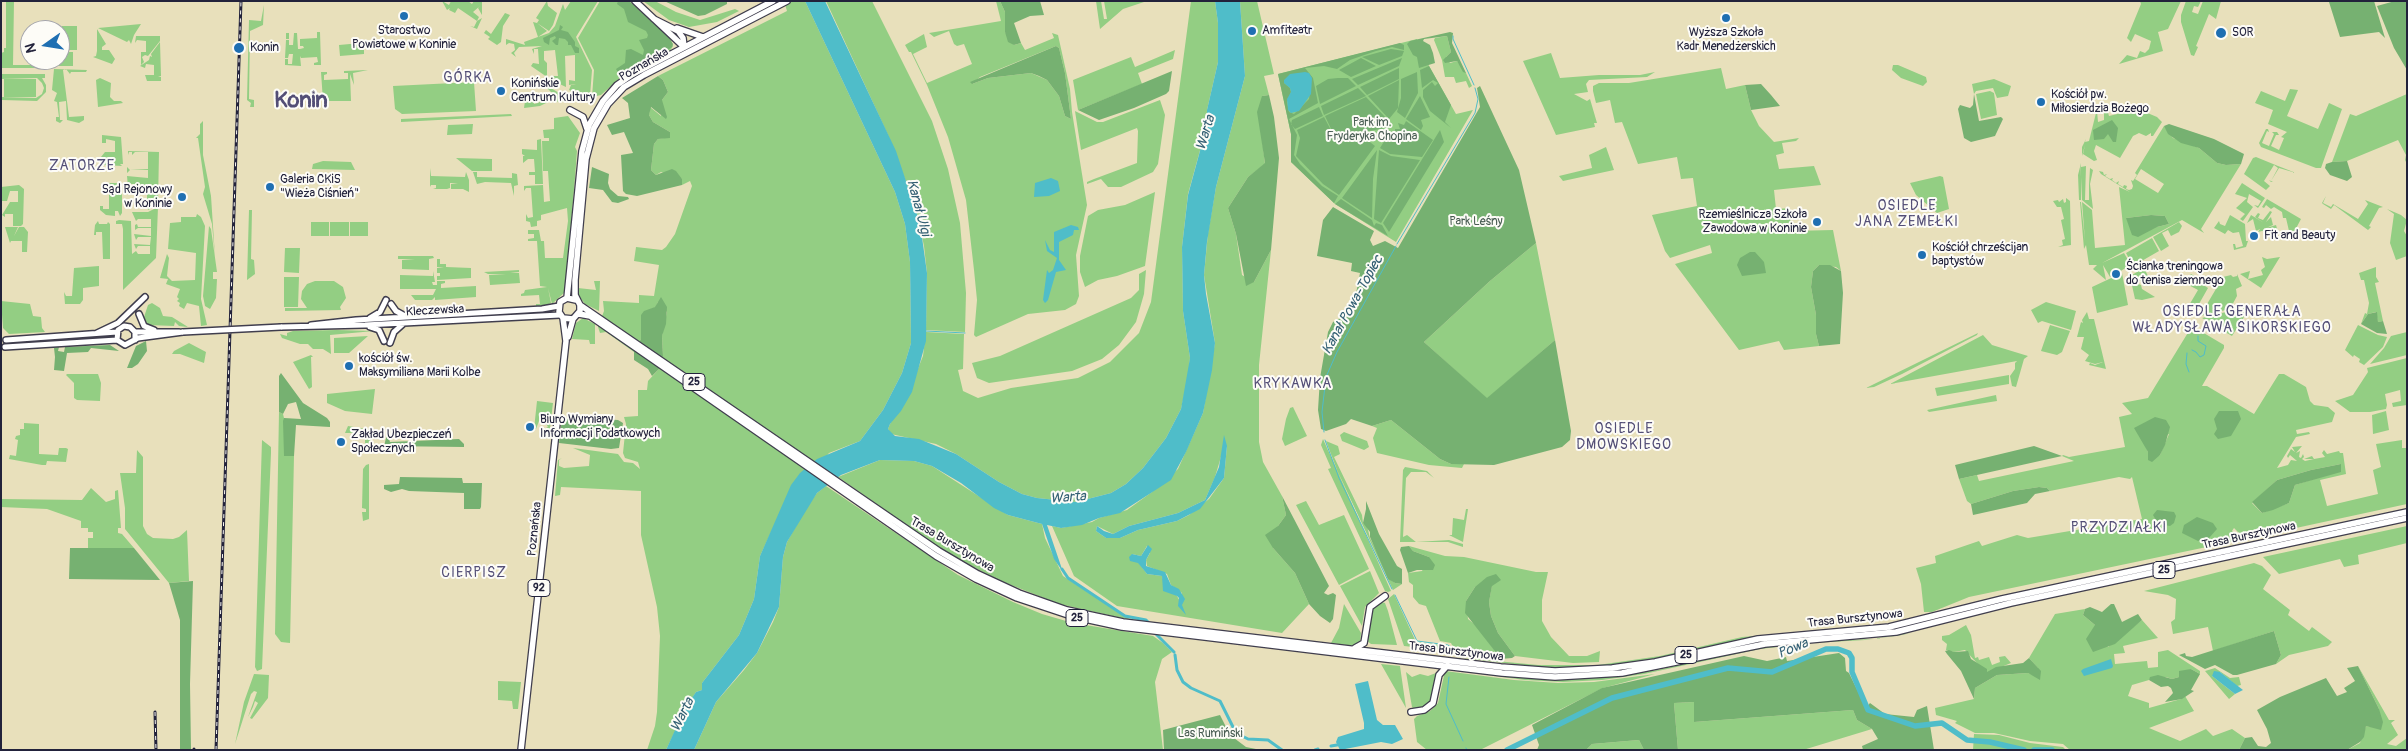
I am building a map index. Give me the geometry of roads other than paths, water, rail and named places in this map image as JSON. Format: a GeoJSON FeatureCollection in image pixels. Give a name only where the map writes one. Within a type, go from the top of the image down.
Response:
{"type":"FeatureCollection","features":[{"type":"Feature","properties":{"kind":"main road"},"geometry":{"type":"LineString","coordinates":[[635,1],[686,50]]}},
{"type":"Feature","properties":{"kind":"main road"},"geometry":{"type":"LineString","coordinates":[[686,50],[703,37],[774,4],[787,1]]}},
{"type":"Feature","properties":{"kind":"main road"},"geometry":{"type":"LineString","coordinates":[[686,50],[774,4]]}},
{"type":"Feature","properties":{"kind":"main road"},"geometry":{"type":"LineString","coordinates":[[654,19],[703,37]]}},
{"type":"Feature","properties":{"kind":"main road"},"geometry":{"type":"LineString","coordinates":[[672,27],[682,36],[686,50]]}},
{"type":"Feature","properties":{"kind":"main road"},"geometry":{"type":"LineString","coordinates":[[671,53],[675,46],[672,37]]}},
{"type":"Feature","properties":{"kind":"main road","name":"Poznańska"},"geometry":{"type":"LineString","coordinates":[[567,298],[580,163],[587,132],[598,109],[617,86],[633,74],[671,53],[686,50]]}},
{"type":"Feature","properties":{"kind":"main road","name":"Poznańska"},"geometry":{"type":"LineString","coordinates":[[578,302],[575,282],[582,196],[586,157],[594,128],[608,104],[624,87],[686,50]]}},
{"type":"Feature","properties":{"kind":"main road"},"geometry":{"type":"LineString","coordinates":[[570,110],[583,117],[587,132]]}},
{"type":"Feature","properties":{"kind":"main road"},"geometry":{"type":"LineString","coordinates":[[92,335],[118,323],[145,297]]}},
{"type":"Feature","properties":{"kind":"main road"},"geometry":{"type":"LineString","coordinates":[[567,298],[559,306],[562,317],[573,319],[579,314],[578,302]]}},
{"type":"Feature","properties":{"kind":"main road","name":"25"},"geometry":{"type":"LineString","coordinates":[[567,298],[578,302]]}},
{"type":"Feature","properties":{"kind":"main road"},"geometry":{"type":"LineString","coordinates":[[386,300],[379,313],[365,322],[379,330],[387,342],[394,332],[406,323]]}},
{"type":"Feature","properties":{"kind":"main road","name":"Trasa Bursztynowa"},"geometry":{"type":"LineString","coordinates":[[578,302],[595,316],[936,556],[996,589],[1057,612],[1114,626],[1406,659],[1543,670],[1589,670],[1629,666],[1767,638],[1901,625],[2002,599],[2407,512]]}},
{"type":"Feature","properties":{"kind":"main road"},"geometry":{"type":"LineString","coordinates":[[392,304],[400,314],[411,316]]}},
{"type":"Feature","properties":{"kind":"main road","name":"Kleczewska"},"geometry":{"type":"LineString","coordinates":[[135,332],[183,332],[365,322],[411,316],[542,309],[559,306]]}},
{"type":"Feature","properties":{"kind":"main road"},"geometry":{"type":"LineString","coordinates":[[139,314],[144,326],[156,331]]}},
{"type":"Feature","properties":{"kind":"main road","name":"Kleczewska"},"geometry":{"type":"LineString","coordinates":[[365,322],[406,323],[555,314],[562,317]]}},
{"type":"Feature","properties":{"kind":"main road","name":"Trasa Bursztynowa"},"geometry":{"type":"LineString","coordinates":[[579,314],[595,316]]}},
{"type":"Feature","properties":{"kind":"main road","name":"Poznańska"},"geometry":{"type":"LineString","coordinates":[[562,317],[566,341]]}},
{"type":"Feature","properties":{"kind":"main road","name":"Poznańska"},"geometry":{"type":"LineString","coordinates":[[521,750],[566,341],[573,319]]}},
{"type":"Feature","properties":{"kind":"main road"},"geometry":{"type":"LineString","coordinates":[[6,340],[3,348],[117,340],[125,345],[135,340],[135,332],[126,326],[119,328],[117,340]]}},
{"type":"Feature","properties":{"kind":"main road"},"geometry":{"type":"LineString","coordinates":[[1,336],[6,340],[117,332]]}},
{"type":"Feature","properties":{"kind":"main road","name":"Kleczewska"},"geometry":{"type":"LineString","coordinates":[[135,340],[183,332]]}},
{"type":"Feature","properties":{"kind":"main road","name":"Trasa Bursztynowa"},"geometry":{"type":"LineString","coordinates":[[1406,659],[1429,664],[1528,675],[1601,675],[1658,667],[1765,644],[1886,634],[1930,625],[2011,603],[2407,518]]}},
{"type":"Feature","properties":{"kind":"main road"},"geometry":{"type":"LineString","coordinates":[[1351,649],[1359,648],[1364,643],[1370,607],[1385,596]]}},
{"type":"Feature","properties":{"kind":"main road"},"geometry":{"type":"LineString","coordinates":[[1364,643],[1376,652]]}},
{"type":"Feature","properties":{"kind":"main road","name":"Trasa Bursztynowa"},"geometry":{"type":"LineString","coordinates":[[1321,649],[1351,649],[1376,652],[1398,658]]}},
{"type":"Feature","properties":{"kind":"main road"},"geometry":{"type":"LineString","coordinates":[[1429,664],[1437,670],[1439,675]]}},
{"type":"Feature","properties":{"kind":"main road"},"geometry":{"type":"LineString","coordinates":[[1410,712],[1424,710],[1433,703],[1439,675],[1447,666]]}},
{"type":"Feature","properties":{"kind":"water","name":"Warta"},"geometry":{"type":"Polygon","coordinates":[[[805,1],[825,1],[896,151],[920,223],[927,273],[926,341],[912,392],[888,429],[895,436],[919,439],[956,454],[999,482],[1022,494],[1037,498],[1076,502],[1111,493],[1126,484],[1143,468],[1166,438],[1181,409],[1190,358],[1183,311],[1182,247],[1188,195],[1207,125],[1207,110],[1218,62],[1218,23],[1215,1],[1240,1],[1245,76],[1216,187],[1204,275],[1215,343],[1212,370],[1203,413],[1171,480],[1120,513],[1099,518],[1082,525],[1061,528],[1047,525],[1063,572],[1054,559],[1042,524],[1008,515],[994,508],[961,483],[932,466],[914,461],[880,460],[841,475],[817,493],[787,542],[783,557],[779,607],[757,653],[716,702],[694,750],[666,750],[685,708],[696,692],[702,690],[702,683],[739,635],[754,599],[760,556],[791,485],[800,473],[817,459],[860,441],[883,410],[902,373],[911,343],[910,262],[905,224],[895,192],[805,1]]]}},
{"type":"Feature","properties":{"kind":"water"},"geometry":{"type":"Polygon","coordinates":[[[1309,73],[1312,78],[1311,94],[1299,111],[1291,113],[1288,110],[1287,99],[1291,92],[1290,88],[1284,83],[1284,80],[1290,74],[1309,73]]]}},
{"type":"Feature","properties":{"kind":"water"},"geometry":{"type":"Polygon","coordinates":[[[1051,178],[1058,181],[1060,191],[1049,196],[1034,197],[1035,183],[1051,178]]]}},
{"type":"Feature","properties":{"kind":"water"},"geometry":{"type":"Polygon","coordinates":[[[1071,225],[1078,227],[1079,230],[1074,230],[1073,235],[1059,242],[1059,260],[1066,270],[1056,272],[1048,300],[1045,303],[1043,300],[1047,270],[1049,273],[1053,270],[1057,258],[1047,251],[1045,240],[1050,250],[1054,252],[1054,232],[1071,225]]]}},
{"type":"Feature","properties":{"kind":"water"},"geometry":{"type":"Polygon","coordinates":[[[1224,435],[1227,446],[1224,478],[1200,509],[1177,521],[1138,530],[1120,538],[1106,538],[1096,531],[1097,526],[1113,534],[1129,526],[1178,513],[1205,500],[1219,467],[1224,435]]]}},
{"type":"Feature","properties":{"kind":"water"},"geometry":{"type":"Polygon","coordinates":[[[1148,545],[1152,549],[1146,560],[1146,566],[1165,572],[1171,585],[1179,589],[1185,599],[1182,605],[1186,615],[1178,606],[1179,598],[1163,591],[1162,576],[1147,574],[1138,563],[1130,561],[1129,557],[1132,554],[1141,556],[1148,545]]]}},
{"type":"Feature","properties":{"kind":"water"},"geometry":{"type":"Polygon","coordinates":[[[2111,659],[2112,668],[2084,676],[2081,671],[2083,669],[2111,659]]]}},
{"type":"Feature","properties":{"kind":"water"},"geometry":{"type":"Polygon","coordinates":[[[2214,671],[2220,672],[2243,690],[2235,694],[2212,676],[2214,671]]]}},
{"type":"Feature","properties":{"kind":"water"},"geometry":{"type":"Polygon","coordinates":[[[1368,681],[1377,720],[1383,725],[1395,725],[1403,739],[1392,744],[1381,742],[1340,750],[1336,742],[1338,737],[1364,729],[1355,684],[1368,681]]]}},
{"type":"Feature","properties":{"kind":"waterway","name":"Kanał Powa-Topiec"},"geometry":{"type":"LineString","coordinates":[[1453,36],[1474,85]]}},
{"type":"Feature","properties":{"kind":"waterway","name":"Kanał Powa-Topiec"},"geometry":{"type":"LineString","coordinates":[[1397,244],[1475,113],[1478,99],[1475,88]]}},
{"type":"Feature","properties":{"kind":"waterway","name":"Kanał Powa-Topiec"},"geometry":{"type":"LineString","coordinates":[[1324,432],[1322,412],[1326,377],[1337,352],[1396,246]]}},
{"type":"Feature","properties":{"kind":"waterway"},"geometry":{"type":"LineString","coordinates":[[926,331],[965,333]]}},
{"type":"Feature","properties":{"kind":"waterway"},"geometry":{"type":"LineString","coordinates":[[2192,350],[2200,357],[2204,355],[2206,346],[2198,341],[2198,336]]}},
{"type":"Feature","properties":{"kind":"waterway"},"geometry":{"type":"LineString","coordinates":[[2187,353],[2186,364],[2189,372]]}},
{"type":"Feature","properties":{"kind":"waterway","name":"Kanał Powa-Topiec"},"geometry":{"type":"LineString","coordinates":[[1325,440],[1339,478],[1392,589]]}},
{"type":"Feature","properties":{"kind":"waterway"},"geometry":{"type":"LineString","coordinates":[[1062,569],[1068,578],[1125,616],[1146,620],[1150,624]]}},
{"type":"Feature","properties":{"kind":"waterway","name":"Kanał Powa-Topiec"},"geometry":{"type":"LineString","coordinates":[[1395,595],[1417,641],[1448,645],[1452,648]]}},
{"type":"Feature","properties":{"kind":"waterway"},"geometry":{"type":"LineString","coordinates":[[1152,630],[1174,652]]}},
{"type":"Feature","properties":{"kind":"waterway","name":"Powa"},"geometry":{"type":"LineString","coordinates":[[1507,750],[1612,698],[1728,668],[1772,672],[1826,649],[1838,649],[1849,653],[1852,658],[1852,672],[1868,710],[1915,726],[1942,723],[1967,740],[1990,742],[2024,750]]}},
{"type":"Feature","properties":{"kind":"waterway"},"geometry":{"type":"LineString","coordinates":[[1175,655],[1177,670],[1183,682],[1191,688],[1220,701],[1233,727],[1240,735],[1248,739],[1268,740],[1282,750]]}},
{"type":"Feature","properties":{"kind":"waterway","name":"Kanał Powa-Topiec"},"geometry":{"type":"LineString","coordinates":[[1449,677],[1446,704],[1463,741]]}},
{"type":"Feature","properties":{"kind":"waterway"},"geometry":{"type":"LineString","coordinates":[[1331,746],[1337,745]]}},
{"type":"Feature","properties":{"kind":"waterway","name":"Powa"},"geometry":{"type":"LineString","coordinates":[[2034,750],[2052,750]]}},
{"type":"Feature","properties":{"kind":"railway"},"geometry":{"type":"LineString","coordinates":[[216,750],[241,1]]}},
{"type":"Feature","properties":{"kind":"railway"},"geometry":{"type":"LineString","coordinates":[[155,712],[156,750]]}},
{"type":"Feature","properties":{"kind":"place","name":"Starostwo Powiatowe w Koninie"},"geometry":{"type":"Point","coordinates":[404,16]}},
{"type":"Feature","properties":{"kind":"place","name":"Wyższa Szkoła Kadr Menedżerskich"},"geometry":{"type":"Point","coordinates":[1726,18]}},
{"type":"Feature","properties":{"kind":"place","name":"Amfiteatr"},"geometry":{"type":"Point","coordinates":[1252,31]}},
{"type":"Feature","properties":{"kind":"place","name":"SOR"},"geometry":{"type":"Point","coordinates":[2221,33]}},
{"type":"Feature","properties":{"kind":"place","name":"Konin"},"geometry":{"type":"Point","coordinates":[239,48]}},
{"type":"Feature","properties":{"kind":"place","name":"Konińskie Centrum Kultury"},"geometry":{"type":"Point","coordinates":[501,91]}},
{"type":"Feature","properties":{"kind":"place","name":"Kościół pw. Miłosierdzia Bożego"},"geometry":{"type":"Point","coordinates":[2041,102]}},
{"type":"Feature","properties":{"kind":"place","name":"Galeria CKiS \"Wieża Ciśnień\""},"geometry":{"type":"Point","coordinates":[270,187]}},
{"type":"Feature","properties":{"kind":"place","name":"Sąd Rejonowy w Koninie"},"geometry":{"type":"Point","coordinates":[182,197]}},
{"type":"Feature","properties":{"kind":"place","name":"Rzemieślnicza Szkoła Zawodowa w Koninie"},"geometry":{"type":"Point","coordinates":[1817,222]}},
{"type":"Feature","properties":{"kind":"place","name":"Fit and Beauty"},"geometry":{"type":"Point","coordinates":[2254,236]}},
{"type":"Feature","properties":{"kind":"place","name":"Kościół chrześcijan baptystów"},"geometry":{"type":"Point","coordinates":[1922,255]}},
{"type":"Feature","properties":{"kind":"place","name":"Ścianka treningowa do tenisa ziemnego"},"geometry":{"type":"Point","coordinates":[2116,274]}},
{"type":"Feature","properties":{"kind":"place","name":"kościół św. Maksymiliana Marii Kolbe"},"geometry":{"type":"Point","coordinates":[349,366]}},
{"type":"Feature","properties":{"kind":"place","name":"Biuro Wymiany Informacji Podatkowych"},"geometry":{"type":"Point","coordinates":[530,427]}},
{"type":"Feature","properties":{"kind":"place","name":"Zakład Ubezpieczeń Społecznych"},"geometry":{"type":"Point","coordinates":[341,442]}},
{"type":"Feature","properties":{"kind":"district","name":"GÓRKA"},"geometry":{"type":"Point","coordinates":[468,78]}},
{"type":"Feature","properties":{"kind":"district","name":"Konin"},"geometry":{"type":"Point","coordinates":[301,101]}},
{"type":"Feature","properties":{"kind":"district","name":"ZATORZE"},"geometry":{"type":"Point","coordinates":[82,166]}},
{"type":"Feature","properties":{"kind":"district","name":"OSIEDLE JANA ZEMEŁKI"},"geometry":{"type":"Point","coordinates":[1907,214]}},
{"type":"Feature","properties":{"kind":"district","name":"OSIEDLE GENERAŁA WŁADYSŁAWA SIKORSKIEGO"},"geometry":{"type":"Point","coordinates":[2232,320]}},
{"type":"Feature","properties":{"kind":"district","name":"KRYKAWKA"},"geometry":{"type":"Point","coordinates":[1293,384]}},
{"type":"Feature","properties":{"kind":"district","name":"OSIEDLE DMOWSKIEGO"},"geometry":{"type":"Point","coordinates":[1624,438]}},
{"type":"Feature","properties":{"kind":"district","name":"PRZYDZIAŁKI"},"geometry":{"type":"Point","coordinates":[2119,528]}},
{"type":"Feature","properties":{"kind":"district","name":"CIERPISZ"},"geometry":{"type":"Point","coordinates":[474,573]}},
{"type":"Feature","properties":{"kind":"park label","name":"Park im. Fryderyka Chopina"},"geometry":{"type":"Point","coordinates":[1372,130]}},
{"type":"Feature","properties":{"kind":"park label","name":"Park Leśny"},"geometry":{"type":"Point","coordinates":[1476,222]}},
{"type":"Feature","properties":{"kind":"park label","name":"Las Rumiński"},"geometry":{"type":"Point","coordinates":[1210,734]}},
{"type":"Feature","properties":{"kind":"water label","name":"Kanał Ulgi"},"geometry":{"type":"Point","coordinates":[918,208]}}]}
